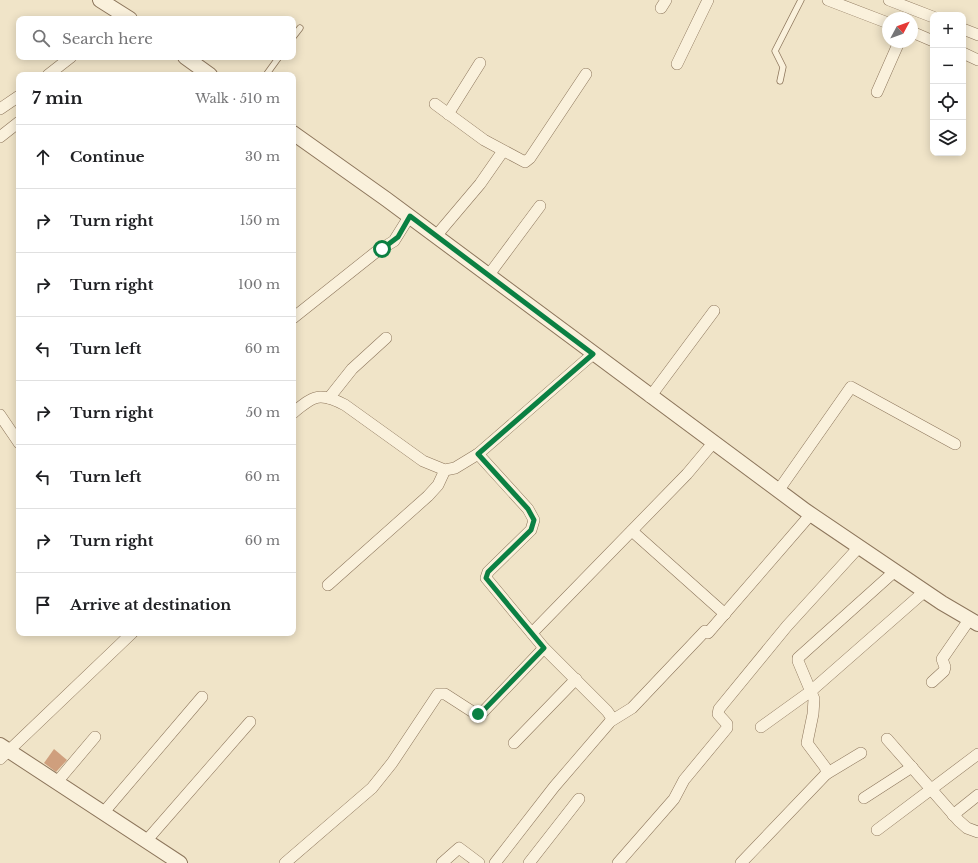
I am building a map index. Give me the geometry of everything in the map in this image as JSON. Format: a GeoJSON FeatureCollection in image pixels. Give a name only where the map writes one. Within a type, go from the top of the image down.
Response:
{"type":"FeatureCollection","features":[{"type":"Feature","properties":{"kind":"street"},"geometry":{"type":"LineString","coordinates":[[100,0],[122,16]]}},
{"type":"Feature","properties":{"kind":"street"},"geometry":{"type":"LineString","coordinates":[[677,64],[708,0]]}},
{"type":"Feature","properties":{"kind":"street"},"geometry":{"type":"LineString","coordinates":[[828,0],[882,21]]}},
{"type":"Feature","properties":{"kind":"street"},"geometry":{"type":"LineString","coordinates":[[890,0],[930,16]]}},
{"type":"Feature","properties":{"kind":"street"},"geometry":{"type":"LineString","coordinates":[[966,30],[978,35]]}},
{"type":"Feature","properties":{"kind":"street"},"geometry":{"type":"LineString","coordinates":[[918,35],[930,40]]}},
{"type":"Feature","properties":{"kind":"street"},"geometry":{"type":"LineString","coordinates":[[877,92],[896,48]]}},
{"type":"Feature","properties":{"kind":"street"},"geometry":{"type":"LineString","coordinates":[[966,55],[978,60]]}},
{"type":"Feature","properties":{"kind":"street"},"geometry":{"type":"LineString","coordinates":[[52,72],[67,60]]}},
{"type":"Feature","properties":{"kind":"street"},"geometry":{"type":"LineString","coordinates":[[189,60],[206,72]]}},
{"type":"Feature","properties":{"kind":"street"},"geometry":{"type":"LineString","coordinates":[[448,114],[480,63]]}},
{"type":"Feature","properties":{"kind":"street"},"geometry":{"type":"LineString","coordinates":[[435,104],[484,140],[523,162],[528,160],[586,74]]}},
{"type":"Feature","properties":{"kind":"street"},"geometry":{"type":"LineString","coordinates":[[0,109],[16,98]]}},
{"type":"Feature","properties":{"kind":"street"},"geometry":{"type":"LineString","coordinates":[[0,137],[16,124]]}},
{"type":"Feature","properties":{"kind":"street"},"geometry":{"type":"LineString","coordinates":[[296,135],[410,216],[488,276],[778,491],[925,592],[974,622],[942,658],[945,668],[944,672],[932,682]]}},
{"type":"Feature","properties":{"kind":"street"},"geometry":{"type":"LineString","coordinates":[[436,236],[480,184],[503,151]]}},
{"type":"Feature","properties":{"kind":"street"},"geometry":{"type":"LineString","coordinates":[[488,276],[540,206]]}},
{"type":"Feature","properties":{"kind":"street"},"geometry":{"type":"LineString","coordinates":[[296,316],[376,252],[394,241],[410,216]]}},
{"type":"Feature","properties":{"kind":"street"},"geometry":{"type":"LineString","coordinates":[[650,396],[714,311]]}},
{"type":"Feature","properties":{"kind":"street"},"geometry":{"type":"LineString","coordinates":[[329,398],[352,369],[386,338]]}},
{"type":"Feature","properties":{"kind":"street"},"geometry":{"type":"LineString","coordinates":[[296,411],[315,397],[329,398],[345,406],[423,461],[445,470],[455,468],[478,454],[593,354]]}},
{"type":"Feature","properties":{"kind":"street"},"geometry":{"type":"LineString","coordinates":[[778,491],[851,387],[956,444]]}},
{"type":"Feature","properties":{"kind":"street"},"geometry":{"type":"LineString","coordinates":[[0,416],[16,439]]}},
{"type":"Feature","properties":{"kind":"street"},"geometry":{"type":"LineString","coordinates":[[532,632],[687,474],[713,443]]}},
{"type":"Feature","properties":{"kind":"street"},"geometry":{"type":"LineString","coordinates":[[478,454],[528,509],[534,520],[531,530],[486,576],[488,581],[544,648],[610,714],[611,720]]}},
{"type":"Feature","properties":{"kind":"street"},"geometry":{"type":"LineString","coordinates":[[328,585],[428,496],[438,485],[445,470]]}},
{"type":"Feature","properties":{"kind":"street"},"geometry":{"type":"LineString","coordinates":[[495,863],[554,787],[611,720],[632,708],[725,614],[811,514]]}},
{"type":"Feature","properties":{"kind":"street"},"geometry":{"type":"LineString","coordinates":[[632,531],[725,614]]}},
{"type":"Feature","properties":{"kind":"street"},"geometry":{"type":"LineString","coordinates":[[618,863],[674,799],[684,780],[727,728],[727,724],[718,714],[719,709],[787,626],[859,547]]}},
{"type":"Feature","properties":{"kind":"street"},"geometry":{"type":"LineString","coordinates":[[826,774],[826,769],[807,743],[814,705],[811,691],[798,658],[895,571]]}},
{"type":"Feature","properties":{"kind":"street"},"geometry":{"type":"LineString","coordinates":[[761,727],[811,691],[925,592]]}},
{"type":"Feature","properties":{"kind":"street"},"geometry":{"type":"LineString","coordinates":[[129,636],[3,752],[57,782],[180,863]]}},
{"type":"Feature","properties":{"kind":"street"},"geometry":{"type":"LineString","coordinates":[[285,863],[372,788],[392,763],[438,694],[446,694],[476,714],[480,714],[544,648]]}},
{"type":"Feature","properties":{"kind":"street"},"geometry":{"type":"LineString","coordinates":[[514,743],[576,679]]}},
{"type":"Feature","properties":{"kind":"street"},"geometry":{"type":"LineString","coordinates":[[104,812],[202,697]]}},
{"type":"Feature","properties":{"kind":"street"},"geometry":{"type":"LineString","coordinates":[[147,840],[250,722]]}},
{"type":"Feature","properties":{"kind":"street"},"geometry":{"type":"LineString","coordinates":[[57,782],[95,737]]}},
{"type":"Feature","properties":{"kind":"street"},"geometry":{"type":"LineString","coordinates":[[887,739],[953,814],[967,828],[978,832]]}},
{"type":"Feature","properties":{"kind":"street"},"geometry":{"type":"LineString","coordinates":[[741,863],[826,774],[861,753]]}},
{"type":"Feature","properties":{"kind":"street"},"geometry":{"type":"LineString","coordinates":[[877,830],[978,754]]}},
{"type":"Feature","properties":{"kind":"street"},"geometry":{"type":"LineString","coordinates":[[864,798],[912,767]]}},
{"type":"Feature","properties":{"kind":"street"},"geometry":{"type":"LineString","coordinates":[[953,814],[978,795]]}},
{"type":"Feature","properties":{"kind":"street"},"geometry":{"type":"LineString","coordinates":[[529,863],[580,799]]}},
{"type":"Feature","properties":{"kind":"street"},"geometry":{"type":"LineString","coordinates":[[442,863],[459,848],[479,863]]}},
{"type":"Feature","properties":{"kind":"lane"},"geometry":{"type":"LineString","coordinates":[[780,81],[783,67],[774,51],[801,0]]}},
{"type":"Feature","properties":{"kind":"lane"},"geometry":{"type":"LineString","coordinates":[[296,33],[300,28]]}},
{"type":"Feature","properties":{"kind":"lane"},"geometry":{"type":"LineString","coordinates":[[268,72],[277,60]]}},
{"type":"Feature","properties":{"kind":"building"},"geometry":{"type":"Polygon","coordinates":[[[54,749],[67,760],[56,772],[44,763],[54,749]]]}},
{"type":"Feature","properties":{"kind":"route"},"geometry":{"type":"LineString","coordinates":[[382,249],[398,237],[410,216],[593,354],[478,454],[528,509],[534,520],[534,525],[531,530],[488,572],[486,578],[544,648],[482,712],[478,714]]}}]}
